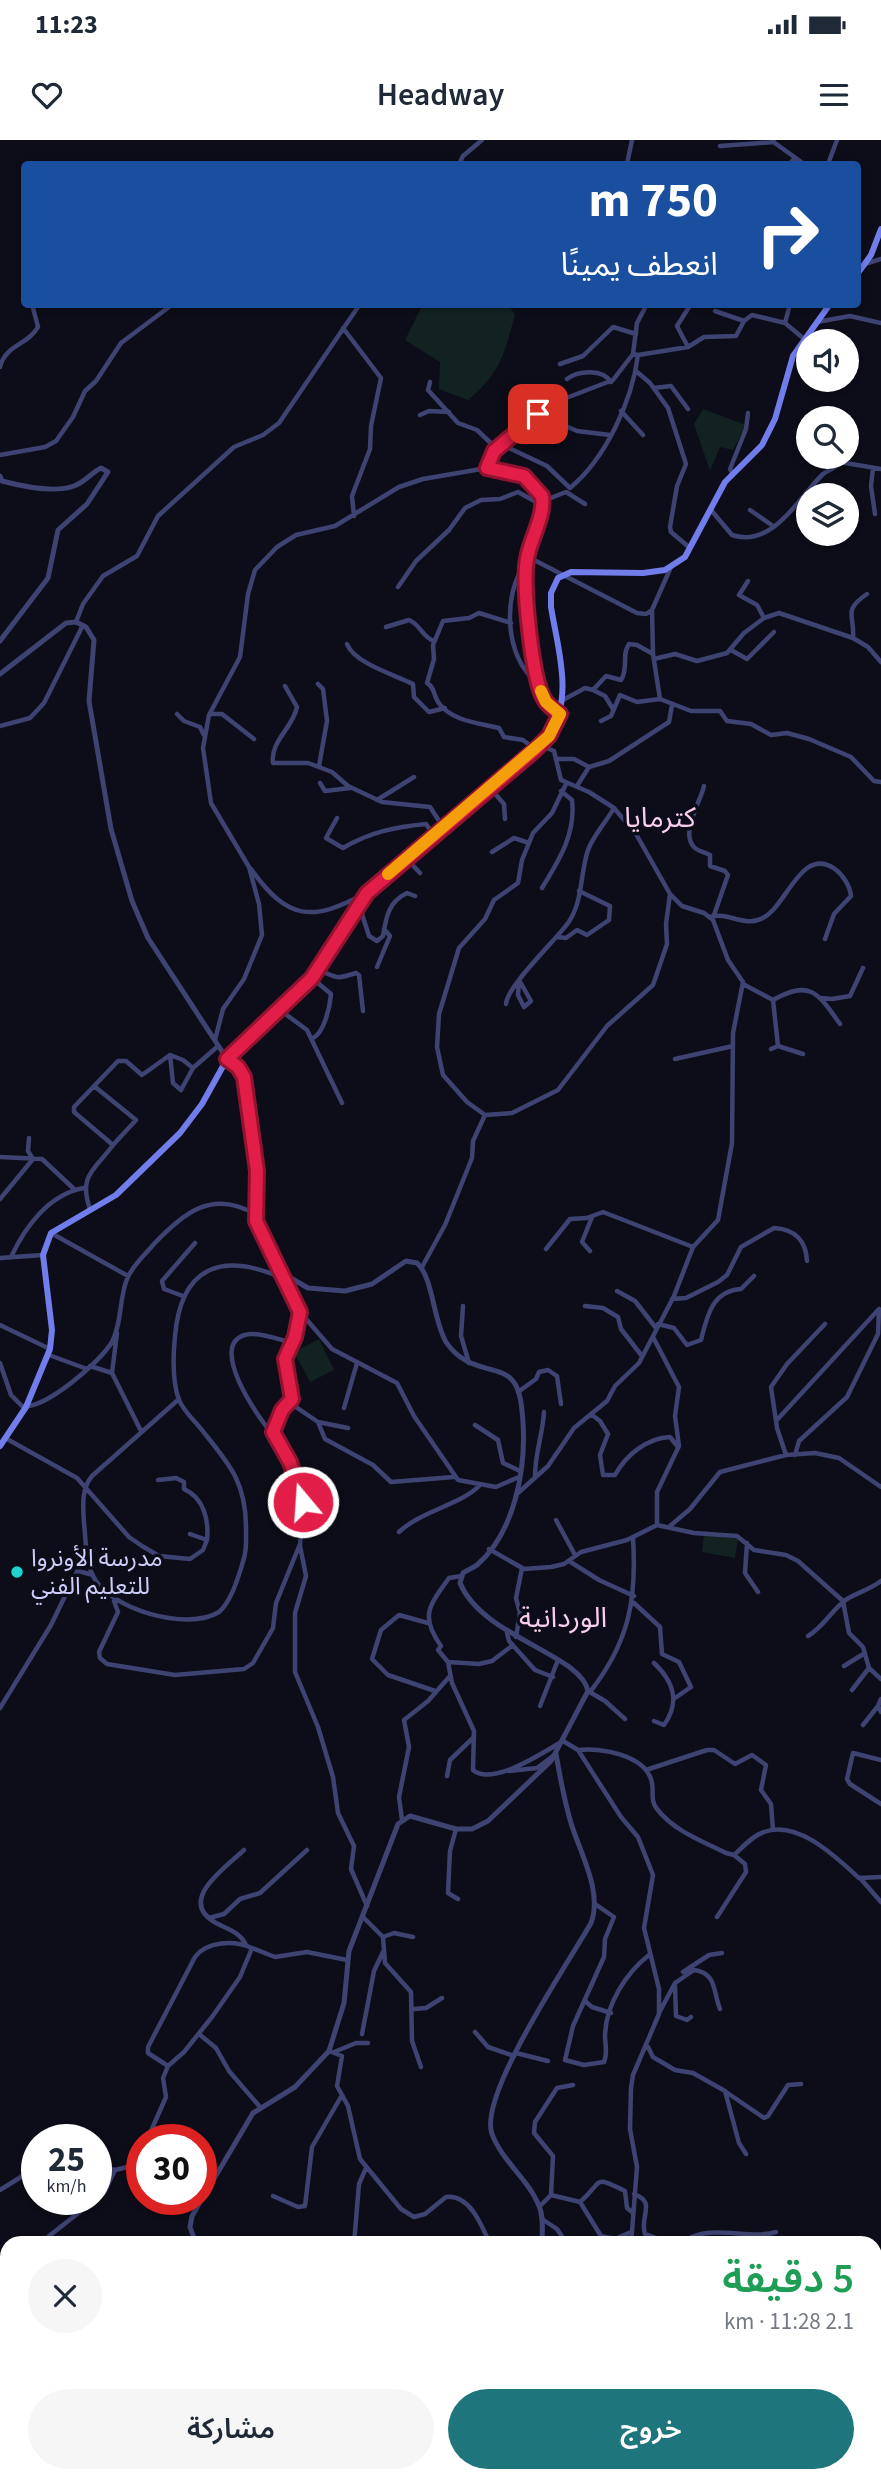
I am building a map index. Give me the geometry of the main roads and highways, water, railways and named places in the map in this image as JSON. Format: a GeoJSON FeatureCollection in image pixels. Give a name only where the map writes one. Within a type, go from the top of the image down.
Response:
{"type":"FeatureCollection","features":[{"type":"Feature","properties":{"kind":"main road"},"geometry":{"type":"LineString","coordinates":[[861,268],[881,229]]}},
{"type":"Feature","properties":{"kind":"main road"},"geometry":{"type":"LineString","coordinates":[[0,1446],[26,1407],[50,1352],[51,1325],[43,1255],[51,1233],[116,1195],[180,1133],[202,1104],[227,1059],[319,970],[367,893],[549,736],[564,700],[550,598],[555,582],[561,575],[571,572],[643,573],[672,567],[685,557],[733,474],[762,445],[769,432],[788,366],[803,338],[827,308]]}},
{"type":"Feature","properties":{"kind":"place","name":"مدرسة الأونروا للتعليم الفني"},"geometry":{"type":"Point","coordinates":[17,1572]}},
{"type":"Feature","properties":{"kind":"district","name":"كترمايا"},"geometry":{"type":"Point","coordinates":[660,818]}},
{"type":"Feature","properties":{"kind":"district","name":"الوردانية"},"geometry":{"type":"Point","coordinates":[563,1618]}}]}
